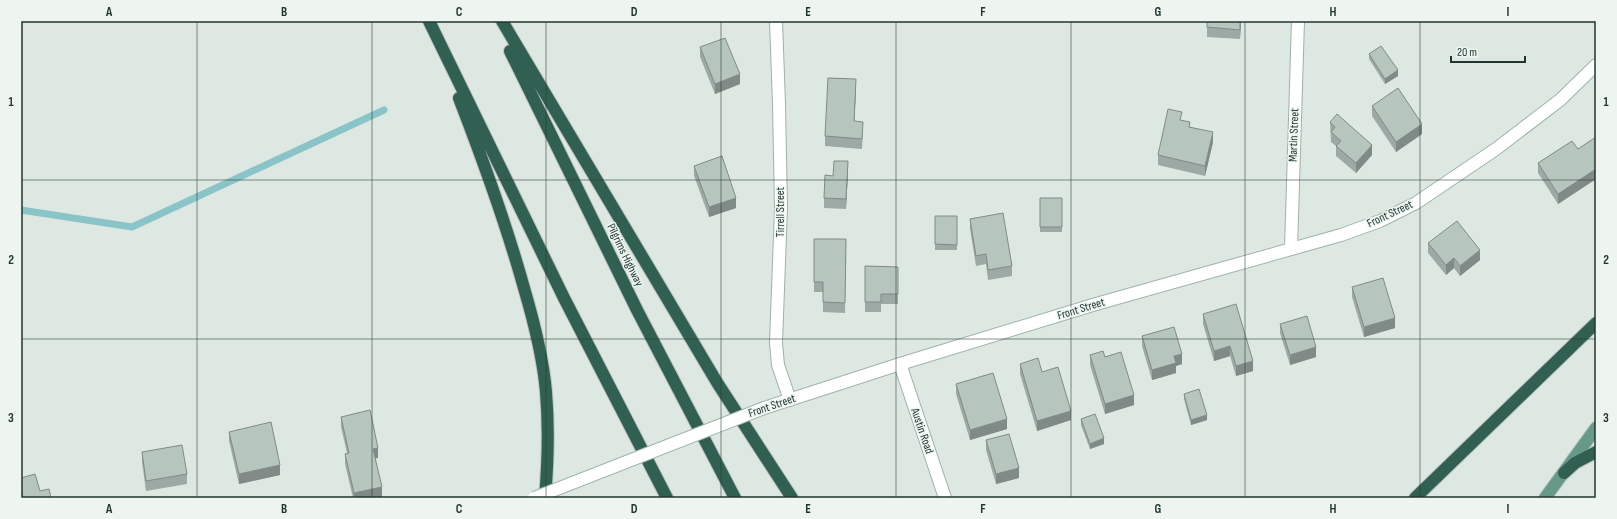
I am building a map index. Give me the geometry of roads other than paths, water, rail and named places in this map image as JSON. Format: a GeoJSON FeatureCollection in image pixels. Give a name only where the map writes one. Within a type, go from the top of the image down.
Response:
{"type":"FeatureCollection","features":[{"type":"Feature","properties":{"kind":"highway"},"geometry":{"type":"LineString","coordinates":[[428,21],[500,207],[534,324],[544,378],[547,411],[548,454],[545,498]]}},
{"type":"Feature","properties":{"kind":"highway"},"geometry":{"type":"LineString","coordinates":[[428,21],[577,325],[667,498]]}},
{"type":"Feature","properties":{"kind":"highway","name":"Pilgrims Highway"},"geometry":{"type":"LineString","coordinates":[[496,21],[637,310],[735,498]]}},
{"type":"Feature","properties":{"kind":"highway"},"geometry":{"type":"LineString","coordinates":[[502,21],[718,384],[792,498]]}},
{"type":"Feature","properties":{"kind":"highway"},"geometry":{"type":"LineString","coordinates":[[1415,498],[1596,323]]}},
{"type":"Feature","properties":{"kind":"highway"},"geometry":{"type":"LineString","coordinates":[[1564,473],[1575,463],[1596,452]]}},
{"type":"Feature","properties":{"kind":"main road"},"geometry":{"type":"LineString","coordinates":[[1545,498],[1596,428]]}},
{"type":"Feature","properties":{"kind":"street","name":"Tirrell Street"},"geometry":{"type":"LineString","coordinates":[[776,21],[781,208],[776,354],[780,375],[790,400]]}},
{"type":"Feature","properties":{"kind":"street","name":"Martin Street"},"geometry":{"type":"LineString","coordinates":[[1292,248],[1298,21]]}},
{"type":"Feature","properties":{"kind":"street","name":"Front Street"},"geometry":{"type":"LineString","coordinates":[[534,498],[764,408],[900,364],[1096,304],[1341,235],[1380,221],[1416,203],[1496,149],[1560,100],[1596,65]]}},
{"type":"Feature","properties":{"kind":"street","name":"Austin Road"},"geometry":{"type":"LineString","coordinates":[[900,364],[945,498]]}},
{"type":"Feature","properties":{"kind":"waterway"},"geometry":{"type":"LineString","coordinates":[[21,210],[132,227],[384,110]]}}]}
